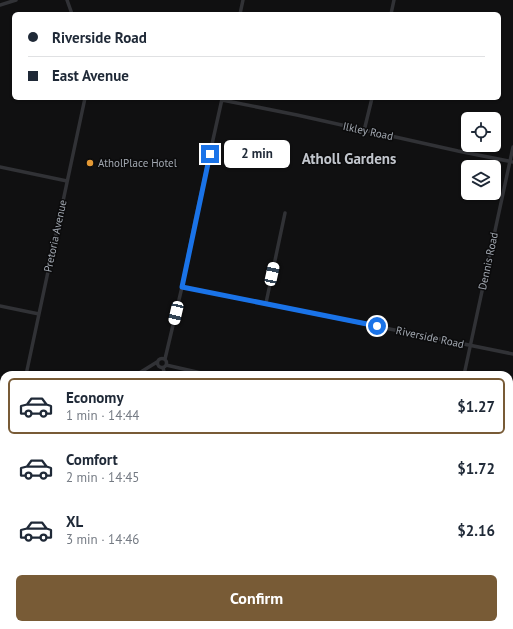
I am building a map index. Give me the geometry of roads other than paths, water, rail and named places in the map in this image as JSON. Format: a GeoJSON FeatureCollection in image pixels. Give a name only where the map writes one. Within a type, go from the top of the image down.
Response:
{"type":"FeatureCollection","features":[{"type":"Feature","properties":{"kind":"street"},"geometry":{"type":"LineString","coordinates":[[0,5],[16,0]]}},
{"type":"Feature","properties":{"kind":"street"},"geometry":{"type":"LineString","coordinates":[[68,0],[71,12]]}},
{"type":"Feature","properties":{"kind":"street"},"geometry":{"type":"LineString","coordinates":[[240,12],[243,0]]}},
{"type":"Feature","properties":{"kind":"street"},"geometry":{"type":"LineString","coordinates":[[391,12],[394,0]]}},
{"type":"Feature","properties":{"kind":"street","name":"Pretoria Avenue"},"geometry":{"type":"LineString","coordinates":[[27,371],[85,100]]}},
{"type":"Feature","properties":{"kind":"street"},"geometry":{"type":"LineString","coordinates":[[165,371],[164,366],[167,362],[165,359],[222,100]]}},
{"type":"Feature","properties":{"kind":"street","name":"Ilkley Road"},"geometry":{"type":"LineString","coordinates":[[226,100],[364,131],[511,161]]}},
{"type":"Feature","properties":{"kind":"street"},"geometry":{"type":"LineString","coordinates":[[364,131],[372,100]]}},
{"type":"Feature","properties":{"kind":"street","name":"Dennis Road"},"geometry":{"type":"LineString","coordinates":[[465,371],[513,147]]}},
{"type":"Feature","properties":{"kind":"street"},"geometry":{"type":"LineString","coordinates":[[0,167],[67,181]]}},
{"type":"Feature","properties":{"kind":"street"},"geometry":{"type":"LineString","coordinates":[[266,303],[285,212]]}},
{"type":"Feature","properties":{"kind":"street","name":"Riverside Road"},"geometry":{"type":"LineString","coordinates":[[182,287],[513,354]]}},
{"type":"Feature","properties":{"kind":"street"},"geometry":{"type":"LineString","coordinates":[[0,306],[39,314]]}},
{"type":"Feature","properties":{"kind":"street"},"geometry":{"type":"LineString","coordinates":[[142,371],[157,362],[159,359],[165,359]]}},
{"type":"Feature","properties":{"kind":"street"},"geometry":{"type":"LineString","coordinates":[[157,362],[159,366],[190,371]]}},
{"type":"Feature","properties":{"kind":"street"},"geometry":{"type":"LineString","coordinates":[[0,564],[0,572]]}},
{"type":"Feature","properties":{"kind":"place","name":"AtholPlace Hotel"},"geometry":{"type":"Point","coordinates":[90,163]}},
{"type":"Feature","properties":{"kind":"district","name":"Atholl Gardens"},"geometry":{"type":"Point","coordinates":[349,158]}}]}
